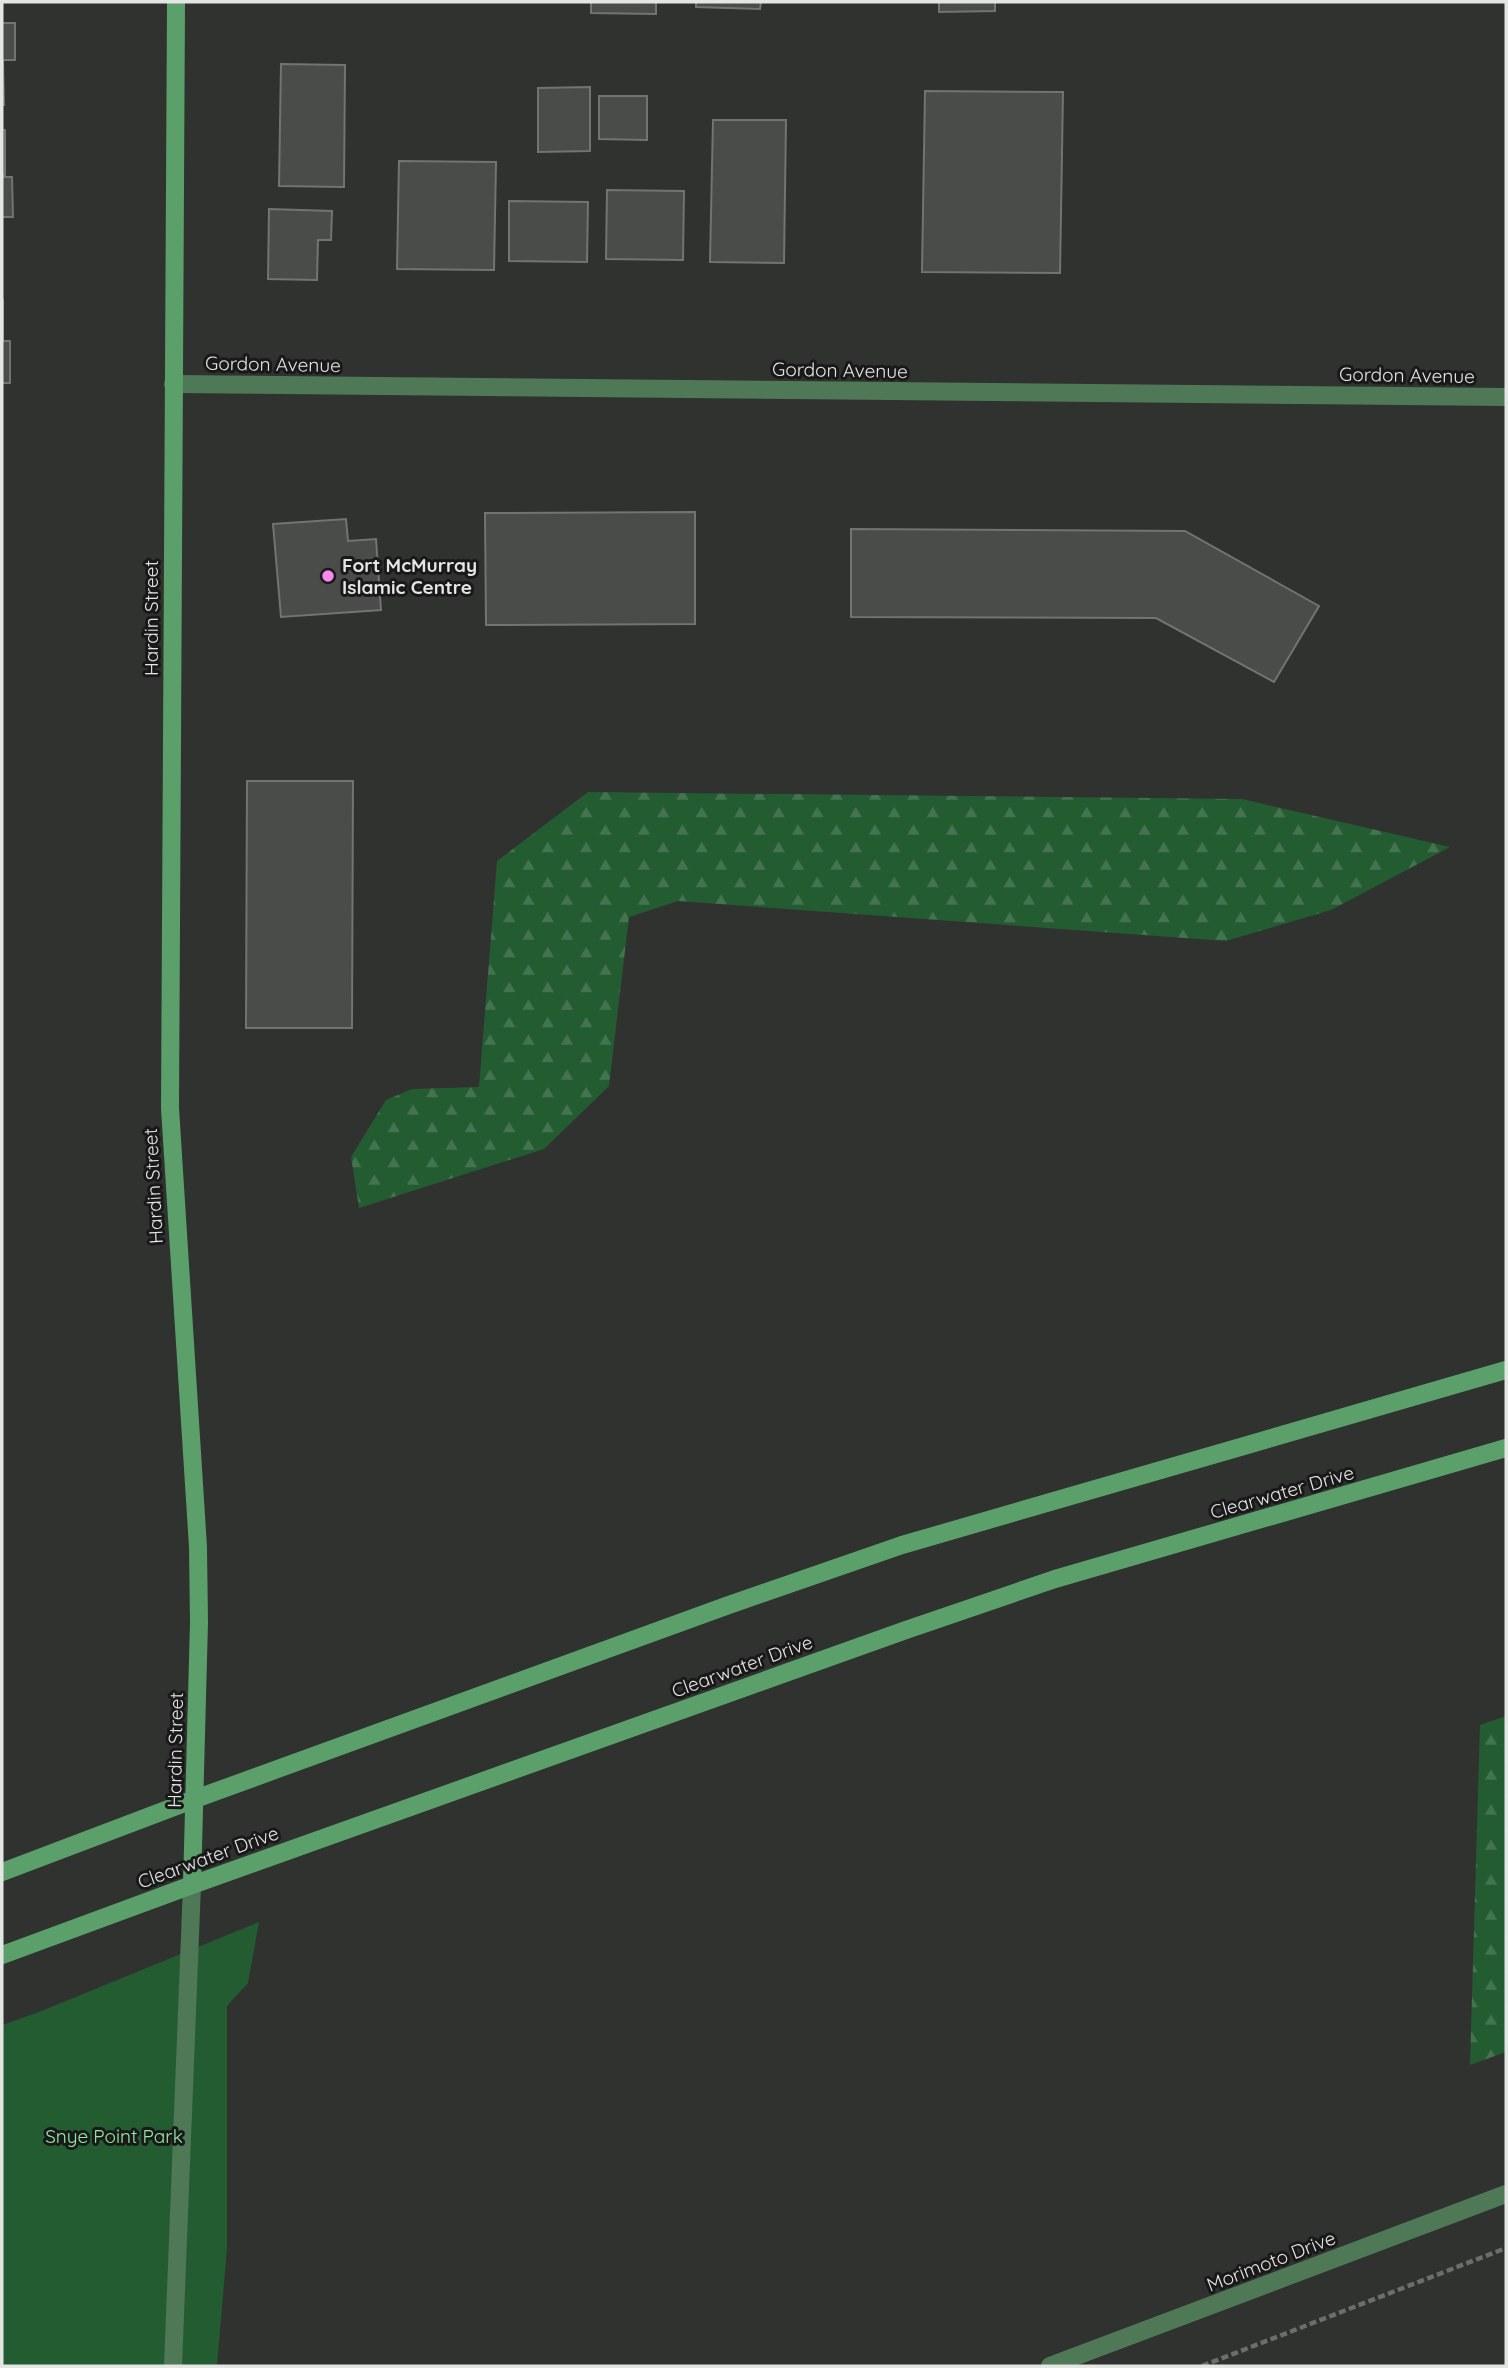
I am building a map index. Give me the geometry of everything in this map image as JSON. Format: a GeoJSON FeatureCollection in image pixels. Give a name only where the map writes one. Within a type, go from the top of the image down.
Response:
{"type":"FeatureCollection","features":[{"type":"Feature","properties":{"kind":"main road","name":"Hardin Street"},"geometry":{"type":"LineString","coordinates":[[176,2],[170,1108],[198,1547],[199,1622],[192,1885]]}},
{"type":"Feature","properties":{"kind":"main road"},"geometry":{"type":"LineString","coordinates":[[2,1872],[701,1615],[902,1545],[1506,1370]]}},
{"type":"Feature","properties":{"kind":"main road","name":"Clearwater Drive"},"geometry":{"type":"LineString","coordinates":[[2,1955],[1055,1579],[1506,1448]]}},
{"type":"Feature","properties":{"kind":"street","name":"Gordon Avenue"},"geometry":{"type":"LineString","coordinates":[[173,384],[1506,397]]}},
{"type":"Feature","properties":{"kind":"street","name":"Hardin Street"},"geometry":{"type":"LineString","coordinates":[[173,2366],[192,1885]]}},
{"type":"Feature","properties":{"kind":"street","name":"Morimoto Drive"},"geometry":{"type":"LineString","coordinates":[[1050,2366],[1506,2194]]}},
{"type":"Feature","properties":{"kind":"path"},"geometry":{"type":"LineString","coordinates":[[1202,2366],[1506,2248]]}},
{"type":"Feature","properties":{"kind":"green space"},"geometry":{"type":"Polygon","coordinates":[[[588,792],[1242,799],[1450,847],[1331,910],[1226,941],[678,901],[629,917],[609,1086],[544,1149],[359,1208],[351,1157],[386,1100],[412,1089],[479,1087],[497,861],[588,792]]]}},
{"type":"Feature","properties":{"kind":"green space"},"geometry":{"type":"Polygon","coordinates":[[[1506,1716],[1506,2052],[1470,2065],[1480,1725],[1506,1716]]]}},
{"type":"Feature","properties":{"kind":"green space","name":"Snye Point Park"},"geometry":{"type":"Polygon","coordinates":[[[259,1922],[248,1983],[227,2006],[227,2248],[217,2366],[2,2366],[2,2025],[259,1922]]]}},
{"type":"Feature","properties":{"kind":"building"},"geometry":{"type":"Polygon","coordinates":[[[591,2],[656,2],[656,14],[591,13],[591,2]]]}},
{"type":"Feature","properties":{"kind":"building"},"geometry":{"type":"Polygon","coordinates":[[[696,2],[761,2],[760,9],[696,7],[696,2]]]}},
{"type":"Feature","properties":{"kind":"building"},"geometry":{"type":"Polygon","coordinates":[[[939,2],[995,2],[995,11],[939,12],[939,2]]]}},
{"type":"Feature","properties":{"kind":"building"},"geometry":{"type":"Polygon","coordinates":[[[2,23],[15,23],[15,60],[2,60],[2,23]]]}},
{"type":"Feature","properties":{"kind":"building"},"geometry":{"type":"Polygon","coordinates":[[[3,61],[4,105],[2,105],[3,61]]]}},
{"type":"Feature","properties":{"kind":"building"},"geometry":{"type":"Polygon","coordinates":[[[281,64],[345,65],[344,187],[279,186],[281,64]]]}},
{"type":"Feature","properties":{"kind":"building"},"geometry":{"type":"Polygon","coordinates":[[[590,87],[590,151],[538,152],[538,88],[590,87]]]}},
{"type":"Feature","properties":{"kind":"building"},"geometry":{"type":"Polygon","coordinates":[[[925,91],[1063,92],[1060,273],[922,272],[925,91]]]}},
{"type":"Feature","properties":{"kind":"building"},"geometry":{"type":"Polygon","coordinates":[[[599,96],[647,96],[647,140],[599,139],[599,96]]]}},
{"type":"Feature","properties":{"kind":"building"},"geometry":{"type":"Polygon","coordinates":[[[713,120],[786,120],[784,263],[710,262],[713,120]]]}},
{"type":"Feature","properties":{"kind":"building"},"geometry":{"type":"Polygon","coordinates":[[[2,130],[5,130],[5,175],[2,175],[2,130]]]}},
{"type":"Feature","properties":{"kind":"building"},"geometry":{"type":"Polygon","coordinates":[[[399,161],[496,162],[494,270],[397,269],[399,161]]]}},
{"type":"Feature","properties":{"kind":"building"},"geometry":{"type":"Polygon","coordinates":[[[2,177],[12,177],[13,217],[2,217],[2,177]]]}},
{"type":"Feature","properties":{"kind":"building"},"geometry":{"type":"Polygon","coordinates":[[[607,190],[684,191],[683,260],[606,259],[607,190]]]}},
{"type":"Feature","properties":{"kind":"building"},"geometry":{"type":"Polygon","coordinates":[[[509,201],[588,202],[587,262],[509,261],[509,201]]]}},
{"type":"Feature","properties":{"kind":"building"},"geometry":{"type":"Polygon","coordinates":[[[269,209],[332,211],[331,240],[318,240],[317,280],[268,279],[269,209]]]}},
{"type":"Feature","properties":{"kind":"building"},"geometry":{"type":"Polygon","coordinates":[[[3,300],[3,341],[2,341],[3,300]]]}},
{"type":"Feature","properties":{"kind":"building"},"geometry":{"type":"Polygon","coordinates":[[[2,341],[10,341],[10,383],[2,383],[2,341]]]}},
{"type":"Feature","properties":{"kind":"building"},"geometry":{"type":"Polygon","coordinates":[[[695,512],[695,624],[486,625],[485,513],[695,512]]]}},
{"type":"Feature","properties":{"kind":"building","name":"Fort McMurray Islamic Centre"},"geometry":{"type":"Polygon","coordinates":[[[346,519],[348,541],[376,539],[381,610],[281,617],[273,524],[346,519]]]}},
{"type":"Feature","properties":{"kind":"building"},"geometry":{"type":"Polygon","coordinates":[[[851,529],[1185,531],[1319,606],[1274,682],[1156,618],[851,617],[851,529]]]}},
{"type":"Feature","properties":{"kind":"building"},"geometry":{"type":"Polygon","coordinates":[[[247,781],[353,781],[352,1028],[246,1028],[247,781]]]}},
{"type":"Feature","properties":{"kind":"place","name":"Fort McMurray Islamic Centre"},"geometry":{"type":"Point","coordinates":[328,576]}}]}
